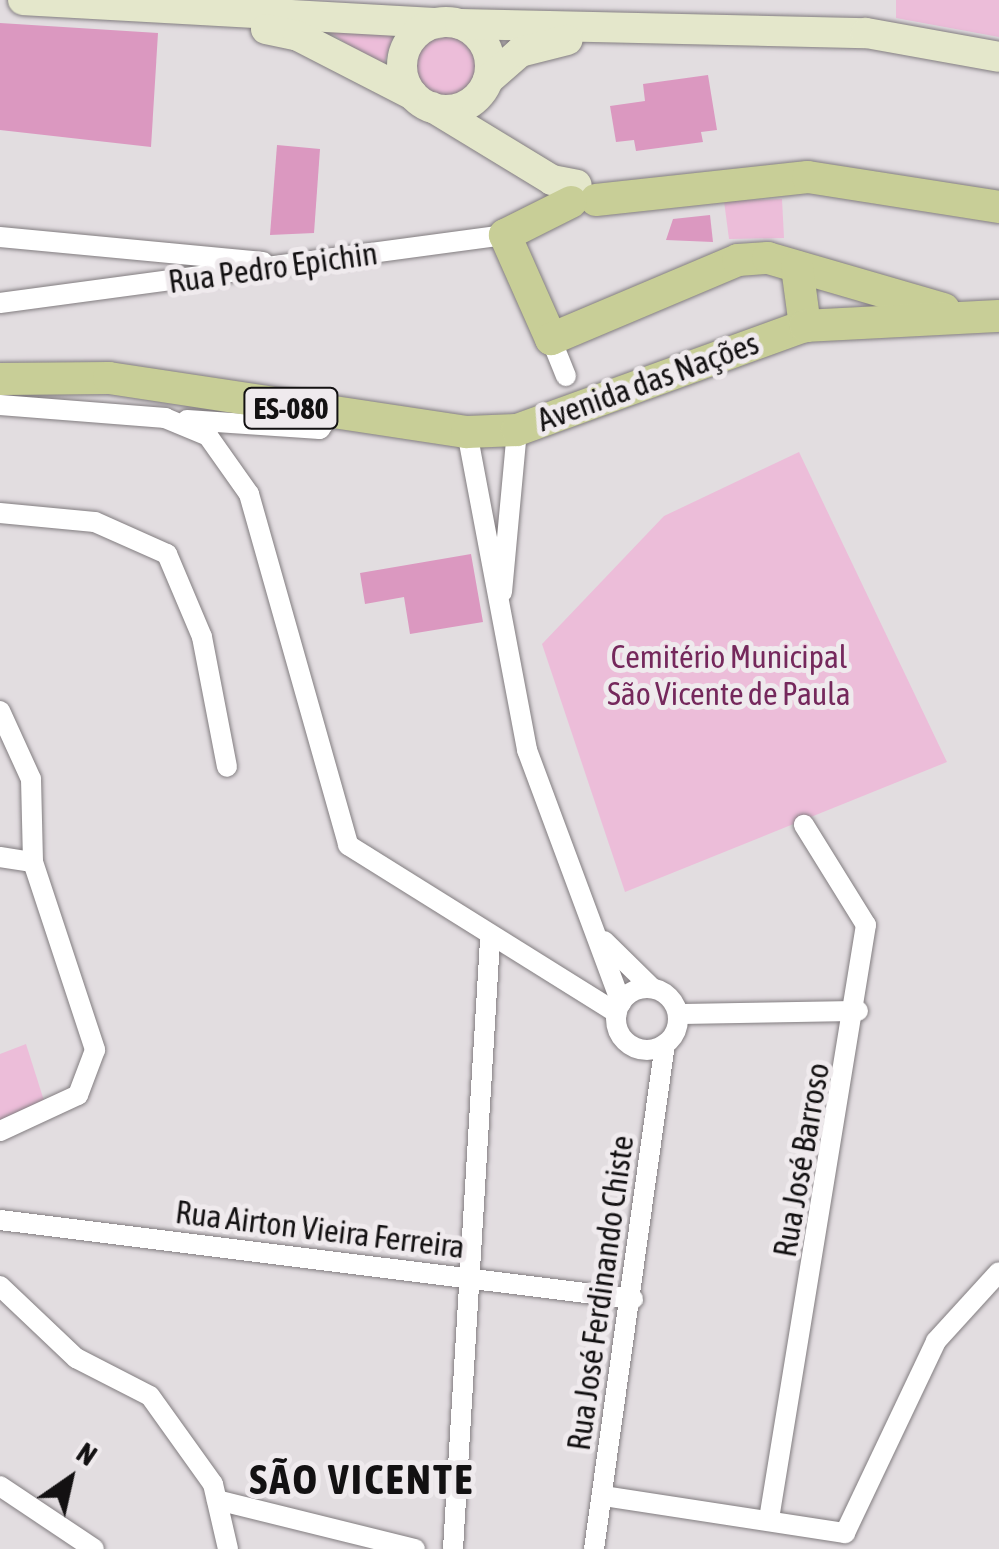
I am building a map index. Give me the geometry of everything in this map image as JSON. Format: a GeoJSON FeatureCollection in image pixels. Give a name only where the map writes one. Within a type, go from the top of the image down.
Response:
{"type":"FeatureCollection","features":[{"type":"Feature","properties":{"kind":"main road","name":"Rua Pedro Epichin"},"geometry":{"type":"LineString","coordinates":[[505,235],[570,199],[808,176],[999,207]]}},
{"type":"Feature","properties":{"kind":"main road"},"geometry":{"type":"LineString","coordinates":[[505,235],[551,340],[738,260],[797,267],[983,316]]}},
{"type":"Feature","properties":{"kind":"main road"},"geometry":{"type":"LineString","coordinates":[[797,267],[806,326]]}},
{"type":"Feature","properties":{"kind":"main road","name":"Avenida das Nações"},"geometry":{"type":"LineString","coordinates":[[0,379],[108,378],[467,432],[517,430],[806,326],[983,316]]}},
{"type":"Feature","properties":{"kind":"street"},"geometry":{"type":"LineString","coordinates":[[24,0],[190,14],[449,23],[590,34],[758,27],[999,56]]}},
{"type":"Feature","properties":{"kind":"street"},"geometry":{"type":"LineString","coordinates":[[190,14],[298,36],[422,101],[570,199]]}},
{"type":"Feature","properties":{"kind":"street"},"geometry":{"type":"LineString","coordinates":[[449,23],[486,46],[488,145]]}},
{"type":"Feature","properties":{"kind":"street"},"geometry":{"type":"LineString","coordinates":[[422,101],[404,51],[449,23]]}},
{"type":"Feature","properties":{"kind":"street"},"geometry":{"type":"LineString","coordinates":[[422,101],[454,109],[520,52],[590,34]]}},
{"type":"Feature","properties":{"kind":"street","name":"Rua Pedro Epichin"},"geometry":{"type":"LineString","coordinates":[[0,303],[252,267],[320,263],[505,235]]}},
{"type":"Feature","properties":{"kind":"street"},"geometry":{"type":"LineString","coordinates":[[0,238],[252,267]]}},
{"type":"Feature","properties":{"kind":"street"},"geometry":{"type":"LineString","coordinates":[[551,340],[566,376]]}},
{"type":"Feature","properties":{"kind":"street"},"geometry":{"type":"LineString","coordinates":[[0,406],[165,418],[213,430],[320,429],[330,414]]}},
{"type":"Feature","properties":{"kind":"street"},"geometry":{"type":"LineString","coordinates":[[213,430],[248,494],[348,845],[490,940],[619,1008]]}},
{"type":"Feature","properties":{"kind":"street"},"geometry":{"type":"LineString","coordinates":[[501,604],[517,430]]}},
{"type":"Feature","properties":{"kind":"street"},"geometry":{"type":"LineString","coordinates":[[467,432],[527,750],[603,940],[625,1041],[646,1050],[665,1044],[678,1014]]}},
{"type":"Feature","properties":{"kind":"street"},"geometry":{"type":"LineString","coordinates":[[0,512],[95,522],[167,554],[202,637],[228,767]]}},
{"type":"Feature","properties":{"kind":"street"},"geometry":{"type":"LineString","coordinates":[[0,1131],[78,1094],[94,1050],[33,862],[31,779],[4,713]]}},
{"type":"Feature","properties":{"kind":"street","name":"Rua José Barroso"},"geometry":{"type":"LineString","coordinates":[[768,1519],[858,1012],[866,924],[804,825]]}},
{"type":"Feature","properties":{"kind":"street"},"geometry":{"type":"LineString","coordinates":[[0,857],[33,862]]}},
{"type":"Feature","properties":{"kind":"street"},"geometry":{"type":"LineString","coordinates":[[453,1549],[490,940]]}},
{"type":"Feature","properties":{"kind":"street"},"geometry":{"type":"LineString","coordinates":[[603,940],[678,1014],[858,1012]]}},
{"type":"Feature","properties":{"kind":"street"},"geometry":{"type":"LineString","coordinates":[[619,1008],[652,988]]}},
{"type":"Feature","properties":{"kind":"street","name":"Rua José Ferdinando Chiste"},"geometry":{"type":"LineString","coordinates":[[594,1549],[633,1299],[665,1044]]}},
{"type":"Feature","properties":{"kind":"street","name":"Rua Airton Vieira Ferreira"},"geometry":{"type":"LineString","coordinates":[[0,1220],[633,1299]]}},
{"type":"Feature","properties":{"kind":"street"},"geometry":{"type":"LineString","coordinates":[[603,1496],[845,1533],[936,1341],[999,1272]]}},
{"type":"Feature","properties":{"kind":"street"},"geometry":{"type":"LineString","coordinates":[[0,1286],[76,1358],[150,1396],[217,1500],[228,1549]]}},
{"type":"Feature","properties":{"kind":"street"},"geometry":{"type":"LineString","coordinates":[[0,1486],[94,1549]]}},
{"type":"Feature","properties":{"kind":"street"},"geometry":{"type":"LineString","coordinates":[[217,1500],[415,1549]]}},
{"type":"Feature","properties":{"kind":"green space"},"geometry":{"type":"Polygon","coordinates":[[[896,0],[999,0],[999,37],[896,18],[896,0]]]}},
{"type":"Feature","properties":{"kind":"green space"},"geometry":{"type":"Polygon","coordinates":[[[326,29],[395,31],[382,69],[326,29]]]}},
{"type":"Feature","properties":{"kind":"green space"},"geometry":{"type":"Polygon","coordinates":[[[445,33],[469,43],[479,67],[469,91],[445,101],[421,91],[411,67],[421,43],[445,33]]]}},
{"type":"Feature","properties":{"kind":"green space"},"geometry":{"type":"Polygon","coordinates":[[[782,199],[784,238],[729,239],[724,201],[782,199]]]}},
{"type":"Feature","properties":{"kind":"green space","name":"Cemitério Municipal São Vicente de Paula"},"geometry":{"type":"Polygon","coordinates":[[[799,452],[947,762],[625,892],[542,644],[664,516],[799,452]]]}},
{"type":"Feature","properties":{"kind":"green space"},"geometry":{"type":"Polygon","coordinates":[[[26,1044],[46,1107],[0,1124],[0,1054],[26,1044]]]}},
{"type":"Feature","properties":{"kind":"building"},"geometry":{"type":"Polygon","coordinates":[[[0,23],[158,33],[151,147],[0,130],[0,23]]]}},
{"type":"Feature","properties":{"kind":"building"},"geometry":{"type":"Polygon","coordinates":[[[708,75],[717,130],[701,132],[703,142],[636,151],[634,140],[616,142],[610,106],[645,101],[643,84],[708,75]]]}},
{"type":"Feature","properties":{"kind":"building"},"geometry":{"type":"Polygon","coordinates":[[[277,145],[320,149],[314,233],[270,235],[277,145]]]}},
{"type":"Feature","properties":{"kind":"building"},"geometry":{"type":"Polygon","coordinates":[[[710,215],[713,242],[666,240],[673,219],[710,215]]]}},
{"type":"Feature","properties":{"kind":"building"},"geometry":{"type":"Polygon","coordinates":[[[471,554],[483,622],[410,634],[404,597],[365,604],[360,573],[471,554]]]}},
{"type":"Feature","properties":{"kind":"district","name":"SÃO VICENTE"},"geometry":{"type":"Point","coordinates":[362,1479]}}]}
